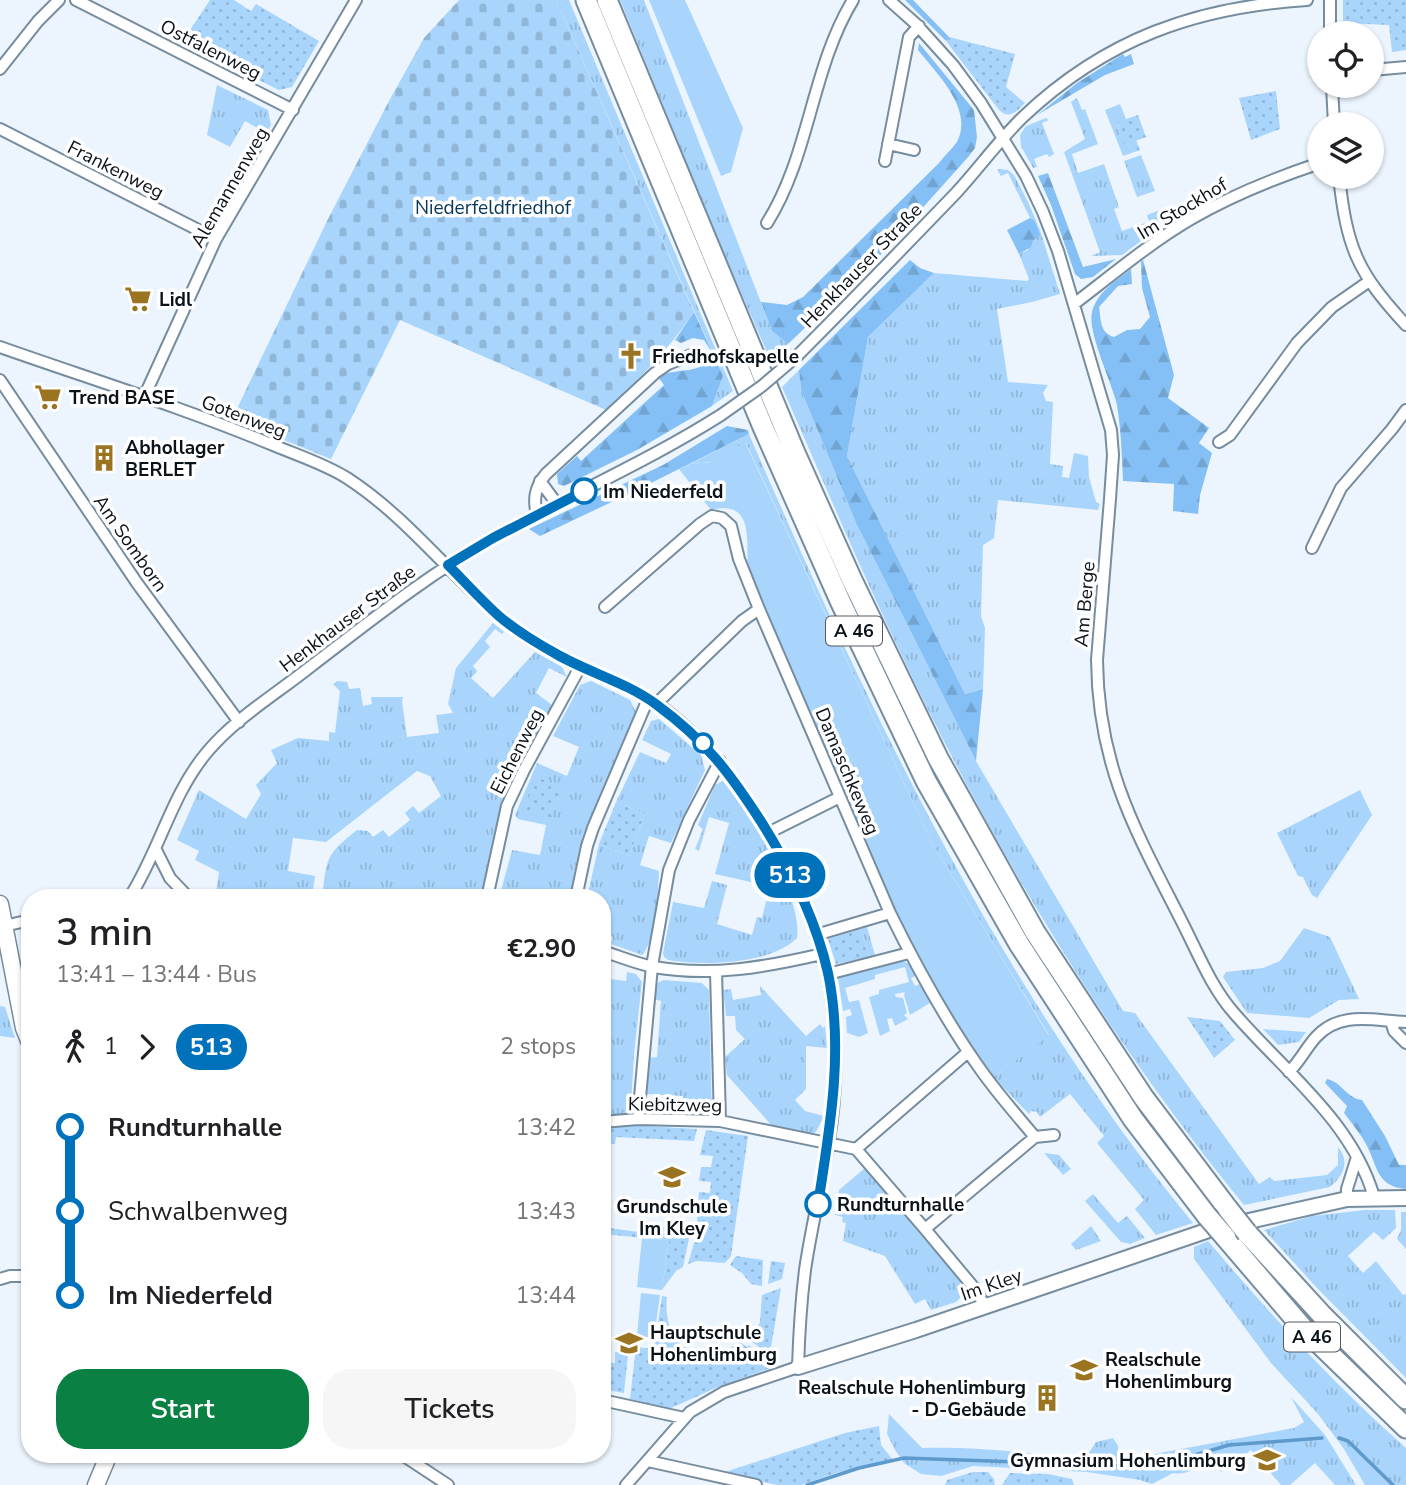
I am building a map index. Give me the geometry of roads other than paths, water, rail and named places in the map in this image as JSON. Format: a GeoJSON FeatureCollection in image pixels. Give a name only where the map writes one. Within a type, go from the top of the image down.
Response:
{"type":"FeatureCollection","features":[{"type":"Feature","properties":{"kind":"highway","name":"A 46"},"geometry":{"type":"LineString","coordinates":[[586,0],[763,427],[841,603],[926,781],[1019,944],[1133,1119],[1207,1216],[1301,1327],[1406,1428]]}},
{"type":"Feature","properties":{"kind":"highway","name":"A 46"},"geometry":{"type":"LineString","coordinates":[[607,0],[795,453],[852,580],[938,758],[1035,932],[1144,1098],[1247,1233],[1322,1315],[1406,1399]]}},
{"type":"Feature","properties":{"kind":"main road"},"geometry":{"type":"LineString","coordinates":[[0,904],[21,1012]]}},
{"type":"Feature","properties":{"kind":"main road"},"geometry":{"type":"LineString","coordinates":[[96,1485],[105,1463]]}},
{"type":"Feature","properties":{"kind":"street"},"geometry":{"type":"LineString","coordinates":[[0,69],[38,21],[59,0]]}},
{"type":"Feature","properties":{"kind":"street","name":"Ostfalenweg"},"geometry":{"type":"LineString","coordinates":[[76,0],[293,110]]}},
{"type":"Feature","properties":{"kind":"street","name":"Alemannenweg"},"geometry":{"type":"LineString","coordinates":[[144,397],[216,239],[356,0]]}},
{"type":"Feature","properties":{"kind":"street"},"geometry":{"type":"LineString","coordinates":[[767,223],[790,179],[831,45],[853,0]]}},
{"type":"Feature","properties":{"kind":"street","name":"Am Berge"},"geometry":{"type":"LineString","coordinates":[[889,0],[919,26],[953,65],[1004,139],[1043,212],[1074,304],[1111,430],[1112,466],[1097,660],[1102,726],[1117,784],[1145,850],[1231,1010],[1338,1124],[1364,1167],[1374,1197]]}},
{"type":"Feature","properties":{"kind":"street","name":"Henkhauser Straße"},"geometry":{"type":"LineString","coordinates":[[131,889],[156,850],[167,821],[197,764],[209,749],[239,722],[386,608],[448,565],[557,504],[679,442],[762,386],[796,357],[895,257],[1022,118],[1054,90],[1086,67],[1131,42],[1171,25],[1229,9],[1268,2],[1307,0]]}},
{"type":"Feature","properties":{"kind":"street"},"geometry":{"type":"LineString","coordinates":[[1330,0],[1330,21]]}},
{"type":"Feature","properties":{"kind":"street"},"geometry":{"type":"LineString","coordinates":[[885,161],[909,37],[919,26]]}},
{"type":"Feature","properties":{"kind":"street"},"geometry":{"type":"LineString","coordinates":[[1384,69],[1406,67]]}},
{"type":"Feature","properties":{"kind":"street","name":"Frankenweg"},"geometry":{"type":"LineString","coordinates":[[0,129],[216,239]]}},
{"type":"Feature","properties":{"kind":"street"},"geometry":{"type":"LineString","coordinates":[[888,144],[914,149]]}},
{"type":"Feature","properties":{"kind":"street","name":"Im Stockhof"},"geometry":{"type":"LineString","coordinates":[[1074,304],[1136,256],[1195,217],[1248,190],[1307,168]]}},
{"type":"Feature","properties":{"kind":"street"},"geometry":{"type":"LineString","coordinates":[[1340,189],[1343,215],[1352,248],[1368,282],[1406,326]]}},
{"type":"Feature","properties":{"kind":"street"},"geometry":{"type":"LineString","coordinates":[[1219,442],[1230,436],[1297,343],[1332,307],[1368,282]]}},
{"type":"Feature","properties":{"kind":"street","name":"Gotenweg"},"geometry":{"type":"LineString","coordinates":[[0,346],[233,429],[344,476],[395,514],[501,618],[527,637],[580,667],[652,701],[692,732],[720,761],[768,833],[797,887],[828,974],[835,1054],[829,1143],[805,1271],[798,1367]]}},
{"type":"Feature","properties":{"kind":"street"},"geometry":{"type":"LineString","coordinates":[[537,515],[534,494],[540,481],[655,373],[668,364],[691,355]]}},
{"type":"Feature","properties":{"kind":"street","name":"Am Somborn"},"geometry":{"type":"LineString","coordinates":[[0,380],[137,583],[239,722]]}},
{"type":"Feature","properties":{"kind":"street"},"geometry":{"type":"LineString","coordinates":[[1312,548],[1341,488],[1406,410]]}},
{"type":"Feature","properties":{"kind":"street"},"geometry":{"type":"LineString","coordinates":[[540,481],[557,504]]}},
{"type":"Feature","properties":{"kind":"street","name":"Damaschkeweg"},"geometry":{"type":"LineString","coordinates":[[605,607],[699,524],[712,516],[722,518],[731,526],[739,559],[759,610],[909,953],[968,1052],[1035,1137]]}},
{"type":"Feature","properties":{"kind":"street"},"geometry":{"type":"LineString","coordinates":[[578,889],[593,828],[652,701],[759,610]]}},
{"type":"Feature","properties":{"kind":"street","name":"Eichenweg"},"geometry":{"type":"LineString","coordinates":[[488,889],[507,806],[580,667]]}},
{"type":"Feature","properties":{"kind":"street"},"geometry":{"type":"LineString","coordinates":[[638,1119],[652,967],[669,870],[689,820],[720,761]]}},
{"type":"Feature","properties":{"kind":"street"},"geometry":{"type":"LineString","coordinates":[[768,833],[840,797]]}},
{"type":"Feature","properties":{"kind":"street"},"geometry":{"type":"LineString","coordinates":[[156,850],[170,878],[180,889]]}},
{"type":"Feature","properties":{"kind":"street"},"geometry":{"type":"LineString","coordinates":[[816,935],[890,913]]}},
{"type":"Feature","properties":{"kind":"street"},"geometry":{"type":"LineString","coordinates":[[5,926],[21,922]]}},
{"type":"Feature","properties":{"kind":"street"},"geometry":{"type":"LineString","coordinates":[[828,974],[909,953]]}},
{"type":"Feature","properties":{"kind":"street"},"geometry":{"type":"LineString","coordinates":[[611,954],[652,967],[716,971],[771,966],[822,954]]}},
{"type":"Feature","properties":{"kind":"street"},"geometry":{"type":"LineString","coordinates":[[716,971],[720,1121]]}},
{"type":"Feature","properties":{"kind":"street"},"geometry":{"type":"LineString","coordinates":[[1289,1072],[1315,1038],[1334,1023],[1356,1018],[1406,1021]]}},
{"type":"Feature","properties":{"kind":"street"},"geometry":{"type":"LineString","coordinates":[[1391,1021],[1394,1031],[1406,1043]]}},
{"type":"Feature","properties":{"kind":"street"},"geometry":{"type":"LineString","coordinates":[[968,1052],[856,1149],[975,1289],[985,1306]]}},
{"type":"Feature","properties":{"kind":"street","name":"Kiebitzweg"},"geometry":{"type":"LineString","coordinates":[[611,1121],[638,1119],[720,1121],[856,1149]]}},
{"type":"Feature","properties":{"kind":"street"},"geometry":{"type":"LineString","coordinates":[[925,1229],[1035,1137],[1054,1135]]}},
{"type":"Feature","properties":{"kind":"street"},"geometry":{"type":"LineString","coordinates":[[1347,1199],[1357,1157]]}},
{"type":"Feature","properties":{"kind":"street","name":"Im Kley"},"geometry":{"type":"LineString","coordinates":[[626,1485],[684,1418],[698,1406],[724,1392],[895,1337],[1180,1238],[1347,1199],[1406,1198]]}},
{"type":"Feature","properties":{"kind":"street"},"geometry":{"type":"LineString","coordinates":[[0,1279],[21,1277]]}},
{"type":"Feature","properties":{"kind":"street"},"geometry":{"type":"LineString","coordinates":[[611,1402],[684,1418]]}},
{"type":"Feature","properties":{"kind":"street"},"geometry":{"type":"LineString","coordinates":[[648,1461],[756,1485]]}},
{"type":"Feature","properties":{"kind":"street"},"geometry":{"type":"LineString","coordinates":[[415,1463],[448,1485]]}},
{"type":"Feature","properties":{"kind":"waterway"},"geometry":{"type":"LineString","coordinates":[[807,1485],[859,1468],[904,1458],[1154,1467],[1229,1445],[1322,1438]]}},
{"type":"Feature","properties":{"kind":"waterway"},"geometry":{"type":"LineString","coordinates":[[1339,1438],[1348,1441],[1393,1485]]}},
{"type":"Feature","properties":{"kind":"place","name":"Lidl"},"geometry":{"type":"Point","coordinates":[138,299]}},
{"type":"Feature","properties":{"kind":"place","name":"Friedhofskapelle"},"geometry":{"type":"Point","coordinates":[631,356]}},
{"type":"Feature","properties":{"kind":"place","name":"Trend BASE"},"geometry":{"type":"Point","coordinates":[48,397]}},
{"type":"Feature","properties":{"kind":"place","name":"Abhollager BERLET"},"geometry":{"type":"Point","coordinates":[104,458]}},
{"type":"Feature","properties":{"kind":"place","name":"Im Niederfeld"},"geometry":{"type":"Point","coordinates":[584,491]}},
{"type":"Feature","properties":{"kind":"place","name":"Grundschule Im Kley"},"geometry":{"type":"Point","coordinates":[672,1177]}},
{"type":"Feature","properties":{"kind":"place","name":"Rundturnhalle"},"geometry":{"type":"Point","coordinates":[818,1204]}},
{"type":"Feature","properties":{"kind":"place","name":"Hauptschule Hohenlimburg"},"geometry":{"type":"Point","coordinates":[629,1343]}},
{"type":"Feature","properties":{"kind":"place","name":"Realschule Hohenlimburg"},"geometry":{"type":"Point","coordinates":[1084,1370]}},
{"type":"Feature","properties":{"kind":"place","name":"Realschule Hohenlimburg - D-Gebäude"},"geometry":{"type":"Point","coordinates":[1047,1398]}},
{"type":"Feature","properties":{"kind":"place","name":"Gymnasium Hohenlimburg"},"geometry":{"type":"Point","coordinates":[1267,1460]}},
{"type":"Feature","properties":{"kind":"park label","name":"Niederfeldfriedhof"},"geometry":{"type":"Point","coordinates":[493,207]}}]}
